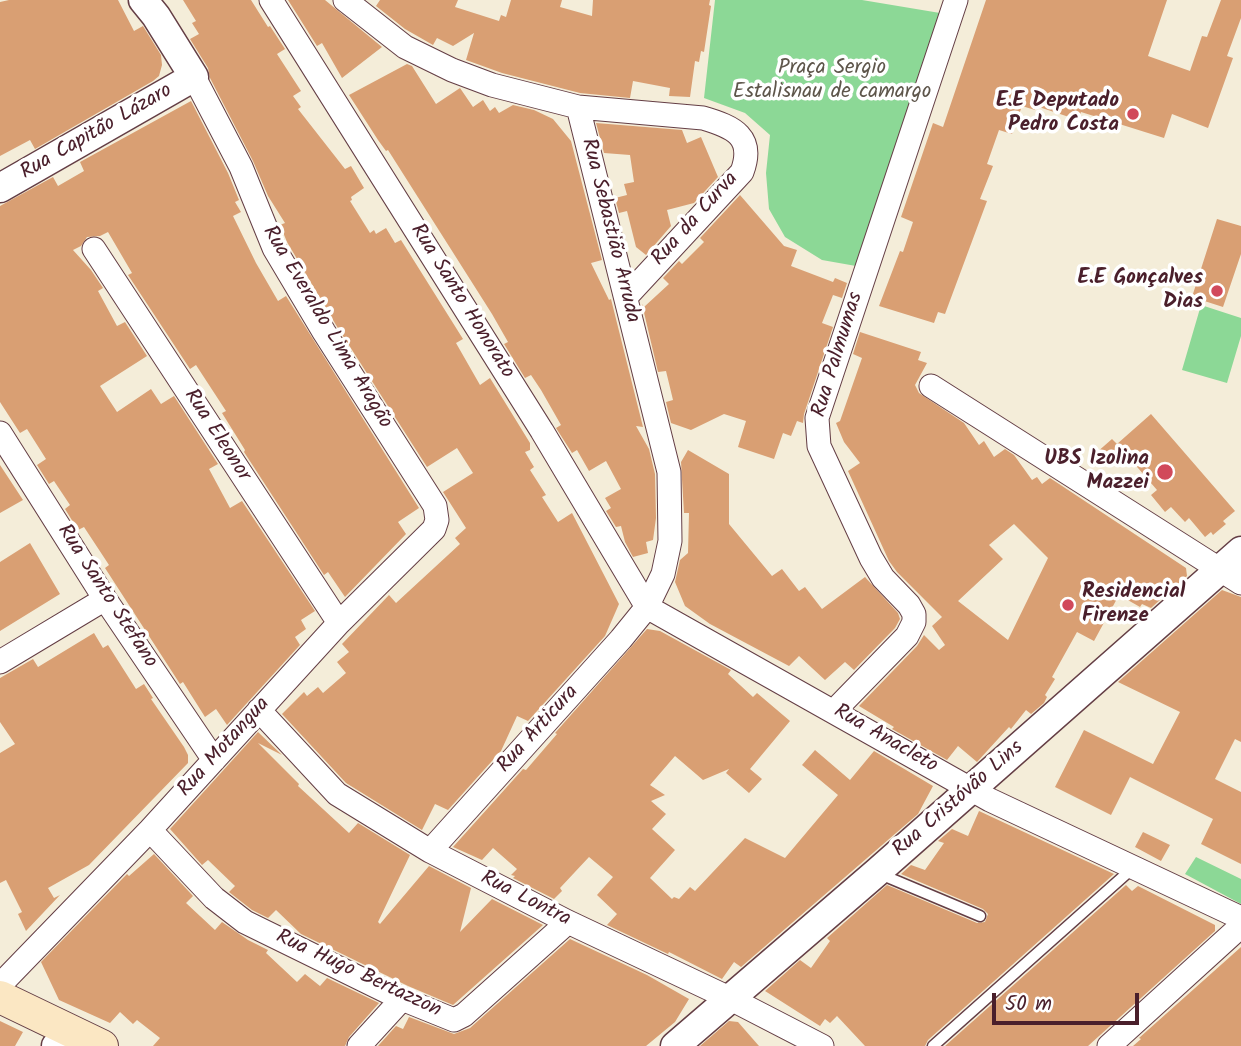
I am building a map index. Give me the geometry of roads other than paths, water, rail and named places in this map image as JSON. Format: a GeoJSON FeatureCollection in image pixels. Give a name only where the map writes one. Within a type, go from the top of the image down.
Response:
{"type":"FeatureCollection","features":[{"type":"Feature","properties":{"kind":"main road"},"geometry":{"type":"LineString","coordinates":[[0,997],[64,1038],[102,1046]]}},
{"type":"Feature","properties":{"kind":"street","name":"Rua Everaldo Lima Aragão"},"geometry":{"type":"LineString","coordinates":[[143,0],[194,77],[241,167],[274,248],[435,506]]}},
{"type":"Feature","properties":{"kind":"street","name":"Rua Santo Honorato"},"geometry":{"type":"LineString","coordinates":[[271,0],[542,431],[647,607]]}},
{"type":"Feature","properties":{"kind":"street"},"geometry":{"type":"LineString","coordinates":[[345,0],[405,47],[452,70],[492,85],[578,107]]}},
{"type":"Feature","properties":{"kind":"street","name":"Rua Palmumas"},"geometry":{"type":"LineString","coordinates":[[835,710],[907,636],[914,622],[914,614],[883,578],[871,558],[819,446],[817,418],[956,0]]}},
{"type":"Feature","properties":{"kind":"street","name":"Rua Capitão Lázaro"},"geometry":{"type":"LineString","coordinates":[[0,188],[194,77]]}},
{"type":"Feature","properties":{"kind":"street","name":"Rua Sebastião Arruda"},"geometry":{"type":"LineString","coordinates":[[578,107],[669,472],[670,541],[663,574],[647,607]]}},
{"type":"Feature","properties":{"kind":"street","name":"Rua da Curva"},"geometry":{"type":"LineString","coordinates":[[578,107],[703,118],[731,129],[744,140],[746,147],[745,163],[737,178],[626,297]]}},
{"type":"Feature","properties":{"kind":"street","name":"Rua Eleonor"},"geometry":{"type":"LineString","coordinates":[[94,249],[338,624]]}},
{"type":"Feature","properties":{"kind":"street"},"geometry":{"type":"LineString","coordinates":[[931,386],[1230,577]]}},
{"type":"Feature","properties":{"kind":"street","name":"Rua Santo Stefano"},"geometry":{"type":"LineString","coordinates":[[0,433],[105,599],[214,760]]}},
{"type":"Feature","properties":{"kind":"street","name":"Rua Motangua"},"geometry":{"type":"LineString","coordinates":[[0,985],[150,830],[338,624],[435,528],[438,520],[435,506]]}},
{"type":"Feature","properties":{"kind":"street","name":"Rua Cristóvão Lins"},"geometry":{"type":"LineString","coordinates":[[675,1046],[971,790],[1230,577],[1241,551]]}},
{"type":"Feature","properties":{"kind":"street"},"geometry":{"type":"LineString","coordinates":[[0,662],[105,599]]}},
{"type":"Feature","properties":{"kind":"street","name":"Rua Anacleto"},"geometry":{"type":"LineString","coordinates":[[647,607],[835,710],[971,790],[1241,918]]}},
{"type":"Feature","properties":{"kind":"street","name":"Rua Articura"},"geometry":{"type":"LineString","coordinates":[[430,852],[647,607]]}},
{"type":"Feature","properties":{"kind":"street","name":"Rua Lontra"},"geometry":{"type":"LineString","coordinates":[[259,710],[337,794],[430,852],[822,1046]]}},
{"type":"Feature","properties":{"kind":"street","name":"Rua Hugo Bertazzon"},"geometry":{"type":"LineString","coordinates":[[150,830],[214,898],[245,922],[402,999],[447,1018],[458,1019],[568,922]]}},
{"type":"Feature","properties":{"kind":"street"},"geometry":{"type":"LineString","coordinates":[[1110,1046],[1241,926]]}},
{"type":"Feature","properties":{"kind":"street"},"geometry":{"type":"LineString","coordinates":[[359,1046],[402,999]]}},
{"type":"Feature","properties":{"kind":"lane"},"geometry":{"type":"LineString","coordinates":[[933,1046],[1134,867]]}},
{"type":"Feature","properties":{"kind":"lane"},"geometry":{"type":"LineString","coordinates":[[876,873],[981,916]]}},
{"type":"Feature","properties":{"kind":"place","name":"E.E Deputado Pedro Costa"},"geometry":{"type":"Point","coordinates":[1133,114]}},
{"type":"Feature","properties":{"kind":"place","name":"E.E Gonçalves Dias"},"geometry":{"type":"Point","coordinates":[1217,291]}},
{"type":"Feature","properties":{"kind":"place","name":"UBS Izolina Mazzei"},"geometry":{"type":"Point","coordinates":[1165,472]}},
{"type":"Feature","properties":{"kind":"place","name":"Residencial Firenze"},"geometry":{"type":"Point","coordinates":[1068,605]}},
{"type":"Feature","properties":{"kind":"park label","name":"Praça Sergio Estalisnau de camargo"},"geometry":{"type":"Point","coordinates":[832,81]}}]}
